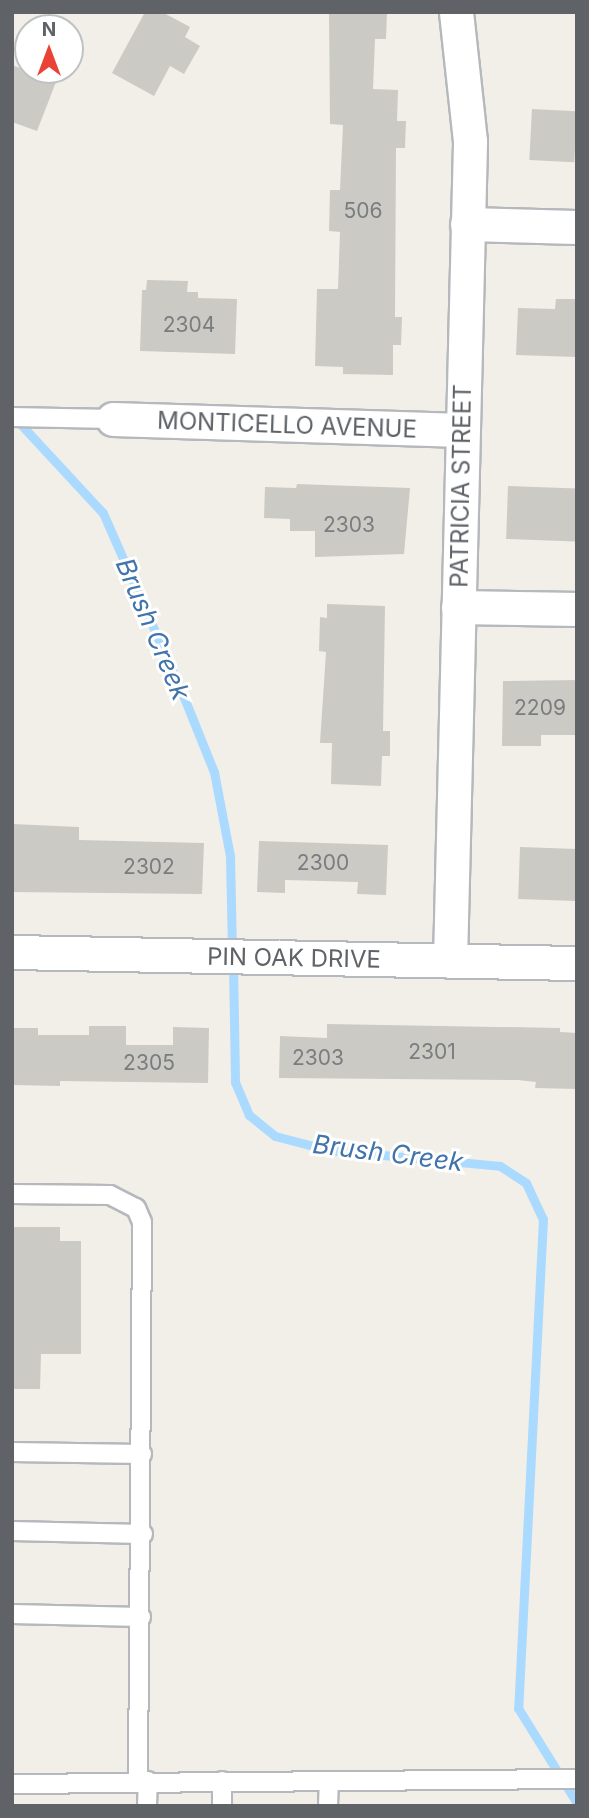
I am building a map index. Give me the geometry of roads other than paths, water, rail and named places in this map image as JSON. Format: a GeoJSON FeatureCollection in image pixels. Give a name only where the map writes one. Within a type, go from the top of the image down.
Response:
{"type":"FeatureCollection","features":[{"type":"Feature","properties":{"kind":"street","name":"PATRICIA STREET"},"geometry":{"type":"LineString","coordinates":[[450,961],[470,141],[456,12]]}},
{"type":"Feature","properties":{"kind":"street"},"geometry":{"type":"LineString","coordinates":[[467,224],[577,227]]}},
{"type":"Feature","properties":{"kind":"street","name":"MONTICELLO AVENUE"},"geometry":{"type":"LineString","coordinates":[[113,419],[462,430]]}},
{"type":"Feature","properties":{"kind":"street"},"geometry":{"type":"LineString","coordinates":[[458,607],[577,609]]}},
{"type":"Feature","properties":{"kind":"street","name":"PIN OAK DRIVE"},"geometry":{"type":"LineString","coordinates":[[12,952],[577,963]]}},
{"type":"Feature","properties":{"kind":"lane"},"geometry":{"type":"LineString","coordinates":[[12,418],[113,419]]}},
{"type":"Feature","properties":{"kind":"lane"},"geometry":{"type":"LineString","coordinates":[[12,1194],[110,1195],[136,1208],[143,1243],[141,1616],[143,1782],[147,1806]]}},
{"type":"Feature","properties":{"kind":"lane"},"geometry":{"type":"LineString","coordinates":[[12,1452],[142,1454]]}},
{"type":"Feature","properties":{"kind":"lane"},"geometry":{"type":"LineString","coordinates":[[12,1531],[143,1534]]}},
{"type":"Feature","properties":{"kind":"lane"},"geometry":{"type":"LineString","coordinates":[[12,1614],[141,1616]]}},
{"type":"Feature","properties":{"kind":"lane"},"geometry":{"type":"LineString","coordinates":[[12,1784],[577,1779]]}},
{"type":"Feature","properties":{"kind":"lane"},"geometry":{"type":"LineString","coordinates":[[222,1781],[222,1806]]}},
{"type":"Feature","properties":{"kind":"lane"},"geometry":{"type":"LineString","coordinates":[[328,1781],[328,1806]]}},
{"type":"Feature","properties":{"kind":"waterway","name":"Brush Creek"},"geometry":{"type":"LineString","coordinates":[[14,417],[103,513],[183,695],[214,772],[230,856],[232,950]]}},
{"type":"Feature","properties":{"kind":"waterway","name":"Brush Creek"},"geometry":{"type":"LineString","coordinates":[[233,964],[235,1082],[249,1115],[275,1136],[329,1150],[500,1166],[526,1183],[543,1219],[518,1708],[577,1803]]}}]}
